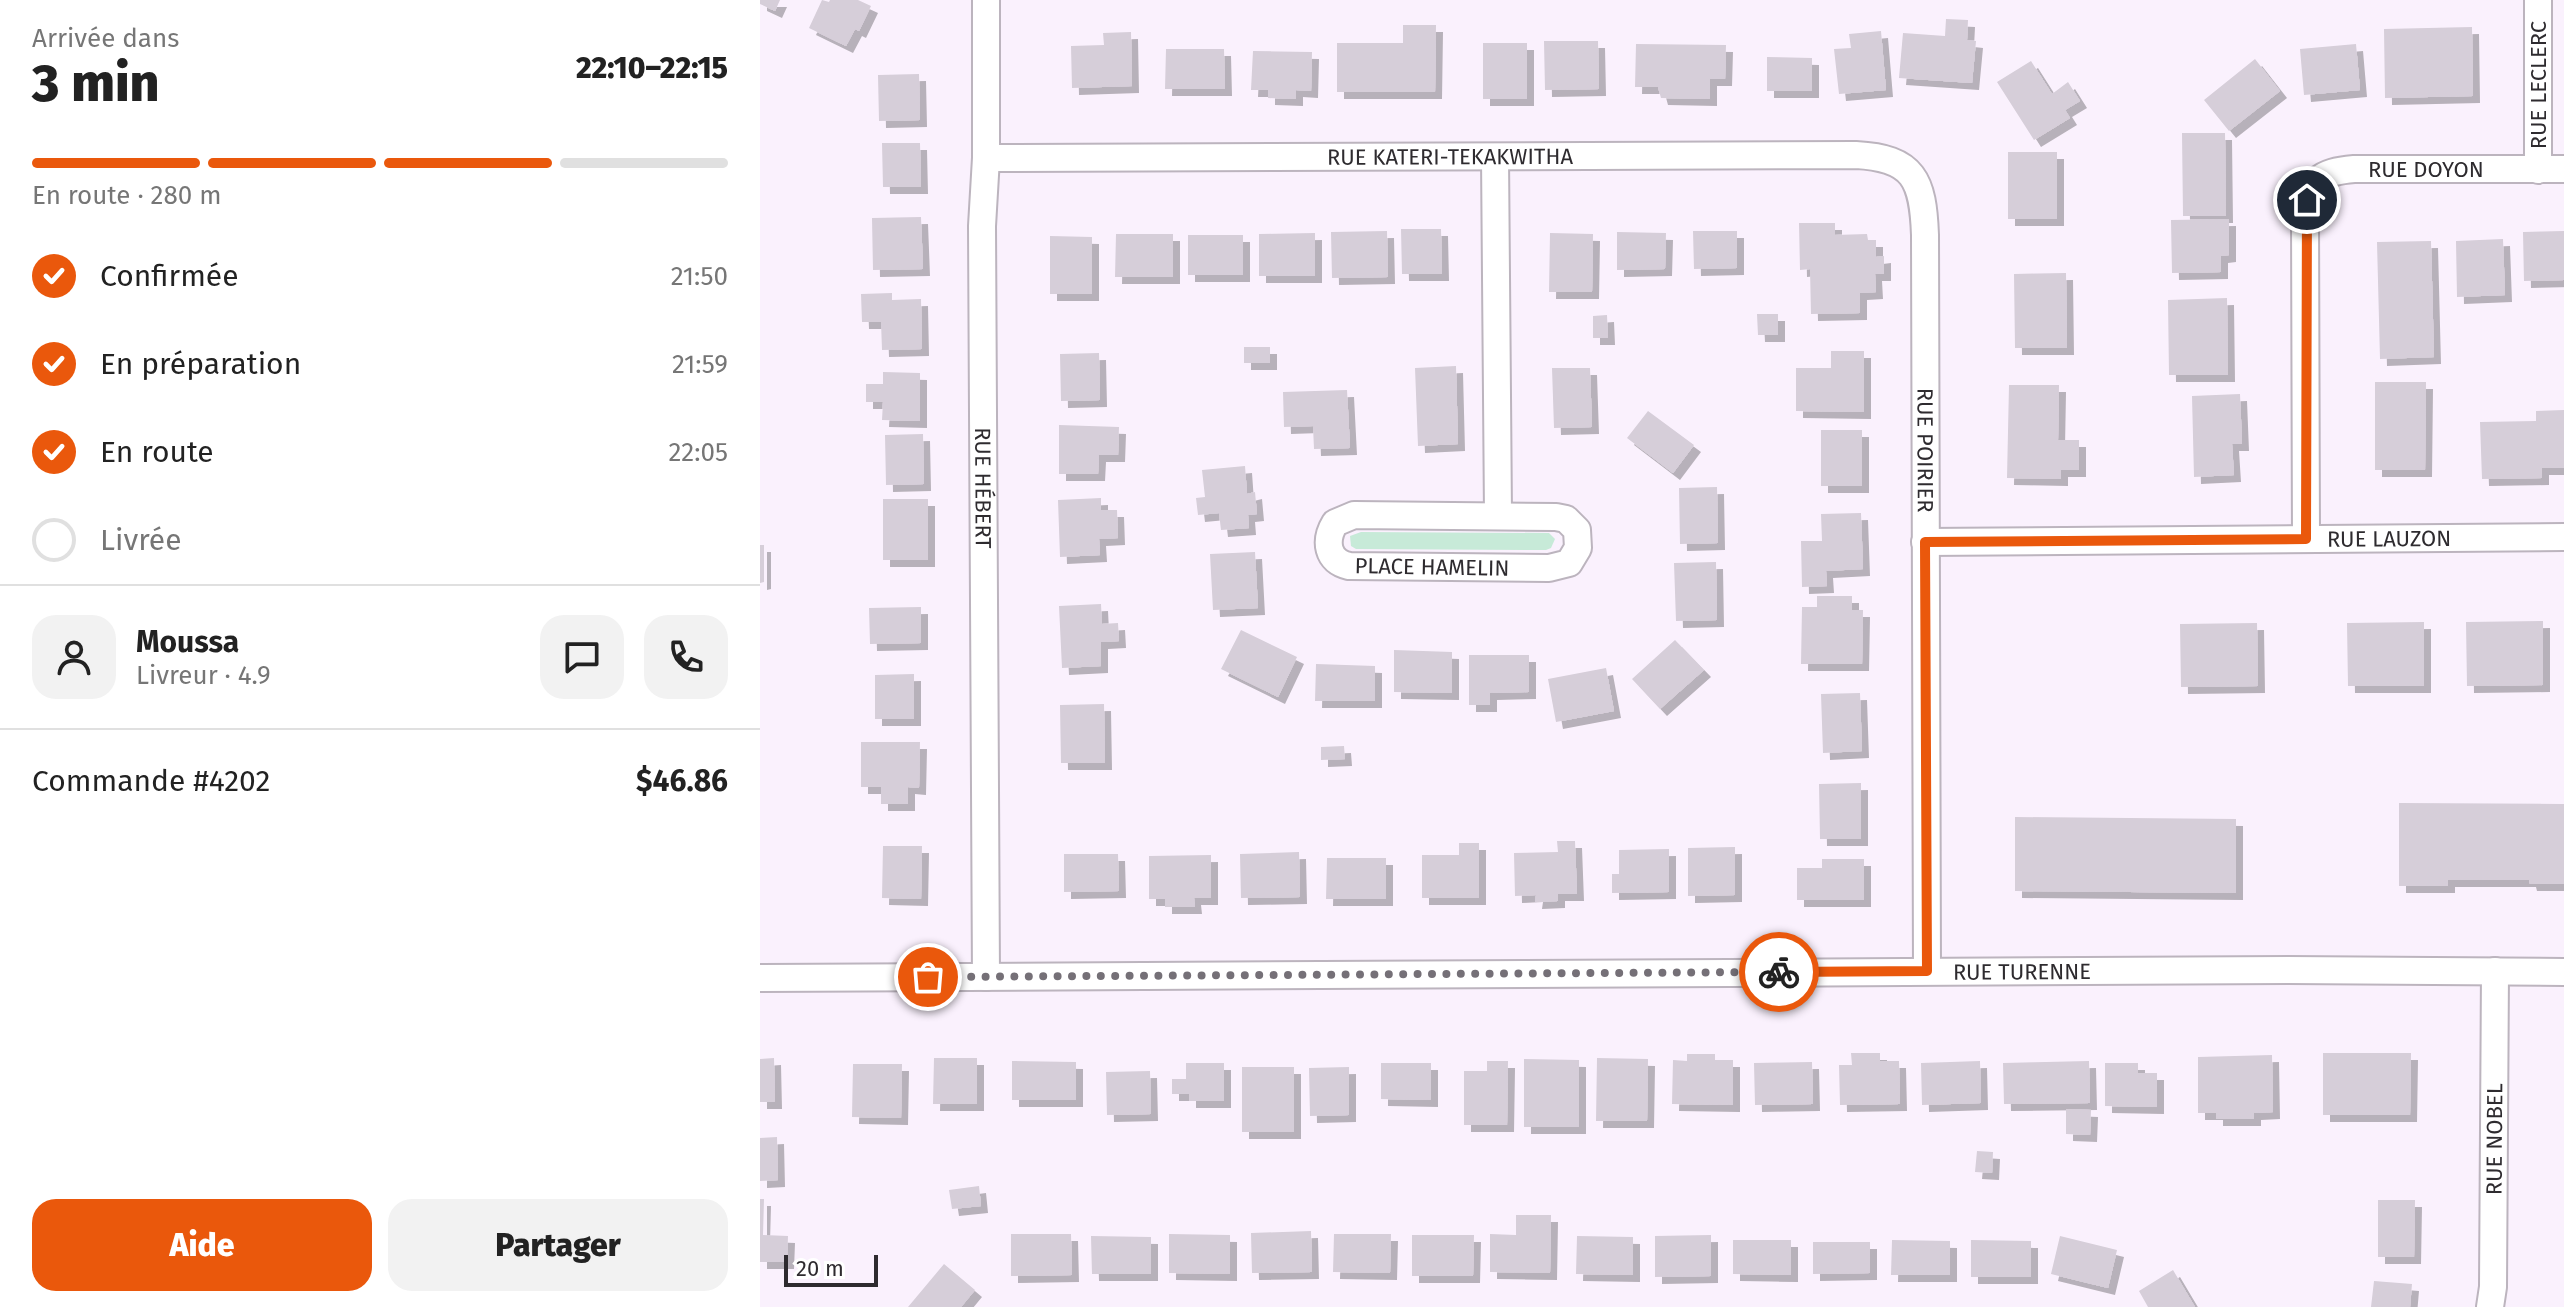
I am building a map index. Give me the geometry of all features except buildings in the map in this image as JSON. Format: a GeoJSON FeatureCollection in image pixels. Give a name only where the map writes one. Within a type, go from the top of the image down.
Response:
{"type":"FeatureCollection","features":[{"type":"Feature","properties":{"kind":"street","name":"RUE HÉBERT"},"geometry":{"type":"LineString","coordinates":[[986,0],[986,158],[982,226],[986,977]]}},
{"type":"Feature","properties":{"kind":"street","name":"RUE LECLERC"},"geometry":{"type":"LineString","coordinates":[[2538,0],[2538,170]]}},
{"type":"Feature","properties":{"kind":"street","name":"RUE KATERI-TEKAKWITHA"},"geometry":{"type":"LineString","coordinates":[[986,158],[1856,155],[1886,157],[1909,173]]}},
{"type":"Feature","properties":{"kind":"street"},"geometry":{"type":"LineString","coordinates":[[1495,157],[1498,515]]}},
{"type":"Feature","properties":{"kind":"street","name":"RUE DOYON"},"geometry":{"type":"LineString","coordinates":[[2306,539],[2305,215],[2315,180],[2326,174],[2354,169],[2564,169]]}},
{"type":"Feature","properties":{"kind":"street","name":"RUE POIRIER"},"geometry":{"type":"LineString","coordinates":[[1909,173],[1918,186],[1924,215],[1927,971]]}},
{"type":"Feature","properties":{"kind":"street","name":"PLACE HAMELIN"},"geometry":{"type":"LineString","coordinates":[[1498,515],[1566,519],[1577,530],[1578,548],[1574,558],[1560,567],[1549,568],[1362,568],[1340,564],[1329,551],[1330,531],[1344,517],[1498,515]]}},
{"type":"Feature","properties":{"kind":"street","name":"RUE LAUZON"},"geometry":{"type":"LineString","coordinates":[[1925,542],[2564,537]]}},
{"type":"Feature","properties":{"kind":"street","name":"RUE TURENNE"},"geometry":{"type":"LineString","coordinates":[[760,978],[1927,971],[2564,972]]}},
{"type":"Feature","properties":{"kind":"street","name":"RUE NOBEL"},"geometry":{"type":"LineString","coordinates":[[2490,1307],[2493,1287],[2495,971]]}},
{"type":"Feature","properties":{"kind":"green space"},"geometry":{"type":"Polygon","coordinates":[[[1361,532],[1549,533],[1555,539],[1551,548],[1546,550],[1356,549],[1351,546],[1350,536],[1361,532]]]}},
{"type":"Feature","properties":{"kind":"way so far"},"geometry":{"type":"LineString","coordinates":[[928,977],[1779,972]]}},
{"type":"Feature","properties":{"kind":"route"},"geometry":{"type":"LineString","coordinates":[[1779,972],[1927,971],[1925,542],[2306,539],[2307,200]]}}]}
